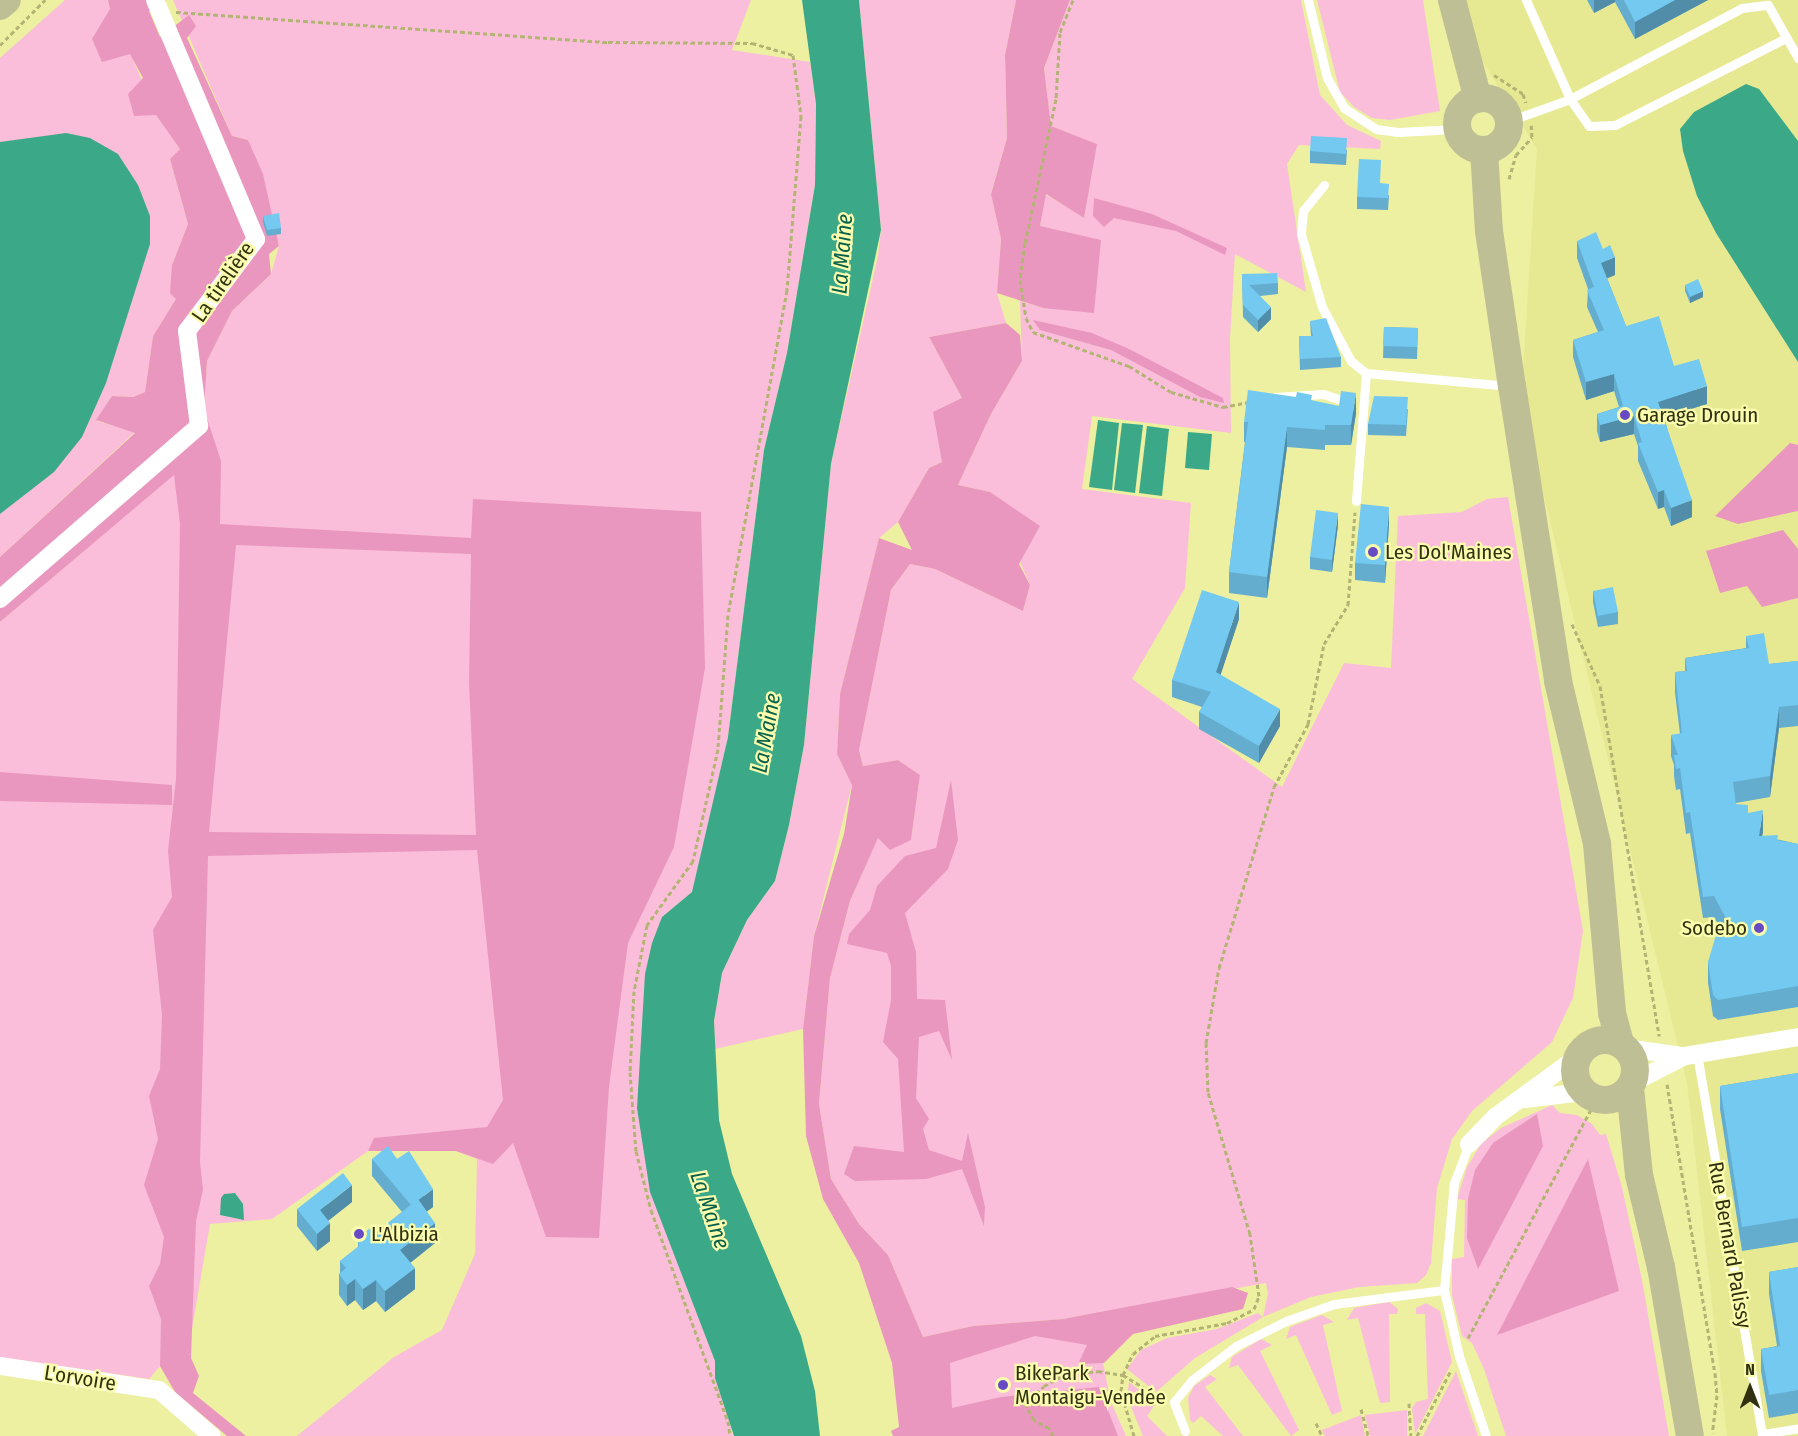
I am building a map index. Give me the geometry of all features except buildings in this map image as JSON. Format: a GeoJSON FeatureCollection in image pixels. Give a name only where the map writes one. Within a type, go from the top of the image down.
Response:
{"type":"FeatureCollection","features":[{"type":"Feature","properties":{"kind":"main road"},"geometry":{"type":"LineString","coordinates":[[0,6],[7,0]]}},
{"type":"Feature","properties":{"kind":"main road"},"geometry":{"type":"LineString","coordinates":[[1452,0],[1478,99]]}},
{"type":"Feature","properties":{"kind":"main road"},"geometry":{"type":"LineString","coordinates":[[1478,99],[1494,101],[1519,118],[1506,138],[1484,150],[1470,147],[1457,129],[1464,107],[1478,99]]}},
{"type":"Feature","properties":{"kind":"main road"},"geometry":{"type":"LineString","coordinates":[[1484,150],[1489,231],[1558,681],[1597,844],[1612,1013],[1623,1045],[1635,1064],[1631,1085],[1639,1175],[1661,1267],[1690,1436]]}},
{"type":"Feature","properties":{"kind":"main road"},"geometry":{"type":"LineString","coordinates":[[1605,914],[1582,1051],[1575,1076],[1639,1175]]}},
{"type":"Feature","properties":{"kind":"main road"},"geometry":{"type":"LineString","coordinates":[[1582,1051],[1604,1039],[1623,1045]]}},
{"type":"Feature","properties":{"kind":"main road"},"geometry":{"type":"LineString","coordinates":[[1590,1096],[1615,1098],[1631,1085]]}},
{"type":"Feature","properties":{"kind":"street","name":"La tirelière"},"geometry":{"type":"LineString","coordinates":[[0,599],[199,426],[187,331],[256,239],[157,6]]}},
{"type":"Feature","properties":{"kind":"street"},"geometry":{"type":"LineString","coordinates":[[1623,1045],[1663,1059],[1798,1037]]}},
{"type":"Feature","properties":{"kind":"street"},"geometry":{"type":"LineString","coordinates":[[1469,1144],[1495,1117],[1524,1100],[1582,1051]]}},
{"type":"Feature","properties":{"kind":"street"},"geometry":{"type":"LineString","coordinates":[[1631,1085],[1663,1059]]}},
{"type":"Feature","properties":{"kind":"street"},"geometry":{"type":"LineString","coordinates":[[1524,1100],[1590,1096]]}},
{"type":"Feature","properties":{"kind":"street","name":"L'orvoire"},"geometry":{"type":"LineString","coordinates":[[0,1366],[159,1390],[212,1436]]}},
{"type":"Feature","properties":{"kind":"lane"},"geometry":{"type":"LineString","coordinates":[[1308,0],[1327,78],[1344,108],[1376,129],[1398,132],[1457,129]]}},
{"type":"Feature","properties":{"kind":"lane"},"geometry":{"type":"LineString","coordinates":[[1526,0],[1570,99],[1589,126],[1615,125],[1786,38]]}},
{"type":"Feature","properties":{"kind":"lane"},"geometry":{"type":"LineString","coordinates":[[1519,118],[1570,99],[1742,8],[1772,2],[1786,38],[1798,58]]}},
{"type":"Feature","properties":{"kind":"lane"},"geometry":{"type":"LineString","coordinates":[[1324,185],[1303,211],[1301,234],[1322,307],[1351,361],[1366,373],[1512,386]]}},
{"type":"Feature","properties":{"kind":"lane"},"geometry":{"type":"LineString","coordinates":[[1356,501],[1366,373]]}},
{"type":"Feature","properties":{"kind":"lane"},"geometry":{"type":"LineString","coordinates":[[1263,400],[1323,394],[1364,407]]}},
{"type":"Feature","properties":{"kind":"lane","name":"Rue Bernard Palissy"},"geometry":{"type":"LineString","coordinates":[[1691,1055],[1762,1435]]}},
{"type":"Feature","properties":{"kind":"lane"},"geometry":{"type":"LineString","coordinates":[[1469,1144],[1454,1183],[1444,1290],[1459,1356],[1486,1436]]}},
{"type":"Feature","properties":{"kind":"lane"},"geometry":{"type":"LineString","coordinates":[[1185,1431],[1174,1402],[1192,1380],[1228,1351],[1286,1321],[1373,1296],[1444,1290]]}},
{"type":"Feature","properties":{"kind":"lane"},"geometry":{"type":"LineString","coordinates":[[1762,1435],[1798,1428]]}},
{"type":"Feature","properties":{"kind":"path"},"geometry":{"type":"LineString","coordinates":[[0,45],[45,0]]}},
{"type":"Feature","properties":{"kind":"path"},"geometry":{"type":"LineString","coordinates":[[1072,0],[1060,33],[1056,99],[1025,243],[1020,280],[1026,318],[1033,332],[1129,366],[1171,392],[1198,402],[1223,407],[1263,400]]}},
{"type":"Feature","properties":{"kind":"path"},"geometry":{"type":"LineString","coordinates":[[157,6],[608,42],[752,43],[793,55],[801,116],[787,290],[728,615],[718,749],[693,861],[647,925],[634,991],[630,1061],[636,1152],[651,1210],[721,1400],[730,1436]]}},
{"type":"Feature","properties":{"kind":"path"},"geometry":{"type":"LineString","coordinates":[[1488,68],[1523,94],[1519,118],[1532,137],[1516,155],[1508,190]]}},
{"type":"Feature","properties":{"kind":"path"},"geometry":{"type":"LineString","coordinates":[[1134,1436],[1124,1411],[1123,1376],[1128,1360],[1142,1344],[1170,1332],[1227,1323],[1254,1309],[1259,1296],[1250,1234],[1208,1092],[1206,1043],[1218,968],[1274,787],[1308,724],[1324,644],[1348,605],[1356,501]]}},
{"type":"Feature","properties":{"kind":"path"},"geometry":{"type":"LineString","coordinates":[[1570,613],[1600,686],[1715,1373],[1718,1395],[1712,1436]]}},
{"type":"Feature","properties":{"kind":"path"},"geometry":{"type":"LineString","coordinates":[[1417,1436],[1565,1152],[1590,1096]]}},
{"type":"Feature","properties":{"kind":"path"},"geometry":{"type":"LineString","coordinates":[[1053,1436],[1049,1428],[1034,1420],[1025,1404],[1044,1386],[1066,1374],[1098,1371],[1123,1376],[1153,1396],[1174,1402]]}},
{"type":"Feature","properties":{"kind":"path"},"geometry":{"type":"LineString","coordinates":[[1409,1403],[1411,1436]]}},
{"type":"Feature","properties":{"kind":"path"},"geometry":{"type":"LineString","coordinates":[[1361,1409],[1368,1436]]}},
{"type":"Feature","properties":{"kind":"path"},"geometry":{"type":"LineString","coordinates":[[1316,1424],[1322,1436]]}},
{"type":"Feature","properties":{"kind":"shaded area"},"geometry":{"type":"Polygon","coordinates":[[[65,0],[108,0],[156,114],[180,149],[170,159],[188,224],[172,265],[176,299],[153,336],[145,392],[133,397],[112,396],[97,421],[135,432],[0,557],[0,58],[65,0]]]}},
{"type":"Feature","properties":{"kind":"shaded area"},"geometry":{"type":"Polygon","coordinates":[[[108,0],[166,0],[149,11],[160,37],[189,15],[196,26],[187,38],[232,136],[248,140],[263,174],[279,246],[269,254],[271,274],[232,311],[207,361],[204,409],[221,461],[220,524],[471,538],[473,499],[701,512],[705,668],[674,847],[628,943],[609,1087],[599,1238],[546,1237],[513,1143],[493,1164],[456,1151],[368,1151],[374,1138],[487,1127],[503,1100],[477,850],[208,856],[200,1162],[203,1190],[196,1221],[191,1358],[199,1376],[193,1393],[246,1436],[227,1436],[175,1392],[160,1366],[161,1319],[149,1286],[160,1264],[164,1237],[144,1185],[158,1139],[149,1096],[160,1069],[162,1015],[153,930],[172,897],[168,851],[176,779],[180,524],[174,475],[0,622],[0,557],[135,433],[96,420],[112,396],[133,397],[145,392],[153,336],[176,299],[170,293],[172,265],[188,224],[170,159],[180,149],[156,115],[134,116],[128,94],[143,78],[130,54],[102,62],[92,39],[110,9],[108,0]],[[236,545],[209,832],[476,835],[469,683],[471,554],[236,545]]]}},
{"type":"Feature","properties":{"kind":"shaded area"},"geometry":{"type":"Polygon","coordinates":[[[173,0],[751,0],[732,50],[810,62],[816,104],[815,185],[787,353],[764,450],[728,737],[692,892],[662,917],[715,1361],[733,1436],[297,1436],[394,1357],[442,1330],[475,1254],[477,1159],[456,1151],[368,1151],[272,1219],[210,1224],[186,1364],[160,1366],[149,1379],[0,1357],[0,622],[174,474],[204,409],[207,361],[232,311],[271,274],[279,246],[248,140],[232,136],[173,0]]]}},
{"type":"Feature","properties":{"kind":"shaded area"},"geometry":{"type":"Polygon","coordinates":[[[859,0],[1016,0],[1005,55],[1007,138],[991,193],[1001,239],[997,293],[1006,323],[929,337],[962,398],[942,462],[929,468],[898,522],[879,538],[840,694],[837,754],[852,784],[814,936],[803,1029],[715,1049],[714,1021],[722,973],[747,920],[775,881],[789,825],[804,745],[831,464],[878,256],[881,230],[859,0]]]}},
{"type":"Feature","properties":{"kind":"shaded area"},"geometry":{"type":"Polygon","coordinates":[[[1016,0],[1070,0],[1044,68],[1051,126],[1097,144],[1084,218],[1046,194],[1040,226],[1101,240],[1094,313],[1043,308],[997,293],[1001,239],[991,194],[1007,138],[1005,55],[1016,0]]]}},
{"type":"Feature","properties":{"kind":"shaded area"},"geometry":{"type":"Polygon","coordinates":[[[1070,0],[1301,0],[1320,95],[1347,125],[1381,141],[1380,149],[1299,145],[1287,164],[1306,292],[1235,254],[1230,338],[1231,433],[1092,416],[1082,489],[1191,503],[1185,588],[1132,679],[1282,787],[1344,663],[1391,668],[1398,516],[1462,512],[1487,499],[1508,497],[1583,931],[1573,998],[1552,1042],[1472,1111],[1452,1139],[1437,1188],[1431,1263],[1426,1275],[1417,1283],[1359,1287],[1311,1297],[1263,1317],[1268,1294],[1266,1283],[1063,1319],[973,1326],[923,1337],[888,1255],[859,1224],[831,1179],[819,1104],[830,978],[850,901],[878,837],[911,840],[920,775],[898,760],[863,766],[859,749],[891,590],[910,564],[935,569],[1023,611],[1030,585],[990,492],[958,485],[991,414],[1022,361],[1020,301],[1043,308],[1040,226],[1045,194],[1084,217],[1096,144],[1051,126],[1044,68],[1070,0]]]}},
{"type":"Feature","properties":{"kind":"shaded area"},"geometry":{"type":"Polygon","coordinates":[[[1317,0],[1423,0],[1440,111],[1390,120],[1372,118],[1354,107],[1340,92],[1317,0]]]}},
{"type":"Feature","properties":{"kind":"shaded area"},"geometry":{"type":"Polygon","coordinates":[[[1466,0],[1798,0],[1798,1436],[1727,1436],[1687,1083],[1541,484],[1523,370],[1537,149],[1472,44],[1466,0]]]}},
{"type":"Feature","properties":{"kind":"shaded area"},"geometry":{"type":"Polygon","coordinates":[[[1094,198],[1152,214],[1227,248],[1225,255],[1176,231],[1114,218],[1104,227],[1093,216],[1094,198]]]}},
{"type":"Feature","properties":{"kind":"shaded area"},"geometry":{"type":"Polygon","coordinates":[[[1033,320],[1092,333],[1129,349],[1223,398],[1224,403],[1200,397],[1111,350],[1040,330],[1033,320]]]}},
{"type":"Feature","properties":{"kind":"shaded area"},"geometry":{"type":"Polygon","coordinates":[[[1006,323],[1020,335],[1022,361],[991,414],[958,485],[990,492],[1040,526],[1019,564],[1030,585],[1023,611],[935,569],[910,564],[891,590],[859,750],[863,766],[898,760],[920,775],[911,840],[890,850],[878,838],[850,901],[830,978],[819,1104],[831,1179],[859,1224],[888,1255],[923,1337],[973,1326],[1063,1319],[1232,1287],[1248,1293],[1243,1309],[1133,1334],[1104,1363],[1078,1364],[1087,1345],[1035,1336],[950,1363],[952,1408],[1001,1397],[1099,1387],[1118,1436],[893,1436],[891,1431],[899,1427],[892,1363],[859,1263],[823,1199],[806,1136],[803,1029],[814,936],[844,834],[852,785],[837,754],[840,694],[879,538],[912,550],[898,522],[929,468],[942,462],[933,412],[962,398],[929,337],[1006,323]]]}},
{"type":"Feature","properties":{"kind":"shaded area"},"geometry":{"type":"Polygon","coordinates":[[[1790,443],[1798,445],[1798,511],[1738,524],[1715,516],[1790,443]]]}},
{"type":"Feature","properties":{"kind":"shaded area"},"geometry":{"type":"Polygon","coordinates":[[[1783,530],[1798,549],[1798,598],[1762,607],[1747,586],[1720,593],[1706,551],[1783,530]]]}},
{"type":"Feature","properties":{"kind":"shaded area"},"geometry":{"type":"Polygon","coordinates":[[[0,772],[172,785],[172,805],[0,801],[0,772]]]}},
{"type":"Feature","properties":{"kind":"shaded area"},"geometry":{"type":"Polygon","coordinates":[[[951,780],[958,840],[948,869],[905,913],[916,952],[917,999],[945,1000],[952,1060],[939,1031],[919,1037],[916,1098],[929,1119],[923,1129],[929,1150],[962,1161],[968,1133],[985,1207],[984,1226],[962,1169],[926,1179],[855,1181],[844,1174],[854,1146],[904,1152],[898,1059],[883,1042],[891,1000],[891,966],[887,953],[847,944],[849,934],[870,910],[877,886],[905,856],[936,848],[951,780]]]}},
{"type":"Feature","properties":{"kind":"shaded area"},"geometry":{"type":"Polygon","coordinates":[[[1552,1105],[1560,1113],[1577,1115],[1592,1124],[1600,1135],[1606,1134],[1622,1187],[1642,1280],[1669,1436],[1506,1436],[1484,1369],[1472,1343],[1462,1336],[1452,1295],[1452,1259],[1464,1257],[1465,1200],[1457,1199],[1467,1167],[1481,1144],[1501,1128],[1552,1105]]]}},
{"type":"Feature","properties":{"kind":"shaded area"},"geometry":{"type":"Polygon","coordinates":[[[1537,1114],[1543,1146],[1478,1269],[1467,1238],[1468,1199],[1475,1170],[1493,1143],[1537,1114]]]}},
{"type":"Feature","properties":{"kind":"shaded area"},"geometry":{"type":"Polygon","coordinates":[[[1588,1159],[1619,1291],[1497,1335],[1588,1159]]]}},
{"type":"Feature","properties":{"kind":"shaded area"},"geometry":{"type":"Polygon","coordinates":[[[1389,1302],[1398,1309],[1397,1314],[1389,1314],[1390,1402],[1380,1403],[1358,1318],[1347,1320],[1354,1308],[1389,1302]]]}},
{"type":"Feature","properties":{"kind":"shaded area"},"geometry":{"type":"Polygon","coordinates":[[[1426,1303],[1440,1311],[1452,1362],[1415,1434],[1412,1408],[1416,1402],[1428,1399],[1425,1314],[1416,1314],[1416,1308],[1426,1303]]]}},
{"type":"Feature","properties":{"kind":"shaded area"},"geometry":{"type":"Polygon","coordinates":[[[1258,1313],[1263,1317],[1195,1358],[1156,1392],[1127,1369],[1141,1350],[1167,1338],[1217,1329],[1258,1313]]]}},
{"type":"Feature","properties":{"kind":"shaded area"},"geometry":{"type":"Polygon","coordinates":[[[1322,1315],[1334,1322],[1323,1325],[1342,1411],[1332,1415],[1296,1335],[1286,1339],[1290,1327],[1322,1315]]]}},
{"type":"Feature","properties":{"kind":"shaded area","name":"BikePark Montaigu-Vendée"},"geometry":{"type":"Polygon","coordinates":[[[1096,1329],[1111,1402],[1126,1436],[906,1436],[897,1368],[1002,1337],[1096,1329]]]}},
{"type":"Feature","properties":{"kind":"shaded area"},"geometry":{"type":"Polygon","coordinates":[[[1261,1339],[1272,1345],[1260,1351],[1299,1430],[1291,1436],[1238,1365],[1229,1368],[1232,1357],[1261,1339]]]}},
{"type":"Feature","properties":{"kind":"shaded area"},"geometry":{"type":"Polygon","coordinates":[[[1456,1371],[1478,1436],[1423,1436],[1456,1371]]]}},
{"type":"Feature","properties":{"kind":"shaded area"},"geometry":{"type":"Polygon","coordinates":[[[1210,1375],[1217,1379],[1205,1387],[1243,1436],[1223,1436],[1201,1416],[1193,1423],[1190,1420],[1188,1398],[1194,1386],[1210,1375]]]}},
{"type":"Feature","properties":{"kind":"shaded area"},"geometry":{"type":"Polygon","coordinates":[[[1129,1382],[1156,1403],[1147,1416],[1167,1436],[1143,1436],[1127,1397],[1129,1382]]]}},
{"type":"Feature","properties":{"kind":"shaded area"},"geometry":{"type":"Polygon","coordinates":[[[1407,1410],[1407,1436],[1370,1436],[1365,1415],[1407,1410]]]}},
{"type":"Feature","properties":{"kind":"shaded area"},"geometry":{"type":"Polygon","coordinates":[[[1361,1415],[1365,1436],[1325,1436],[1322,1430],[1361,1415]]]}},
{"type":"Feature","properties":{"kind":"water","name":"La Maine"},"geometry":{"type":"Polygon","coordinates":[[[802,0],[859,0],[881,230],[831,464],[804,745],[789,825],[775,881],[747,920],[722,973],[714,1021],[719,1120],[732,1174],[801,1336],[815,1391],[820,1436],[734,1436],[715,1378],[715,1361],[650,1192],[637,1108],[645,974],[652,943],[662,917],[692,892],[728,737],[764,450],[787,353],[815,185],[816,104],[802,0]]]}},
{"type":"Feature","properties":{"kind":"water"},"geometry":{"type":"Polygon","coordinates":[[[1746,84],[1759,89],[1798,141],[1798,362],[1716,233],[1697,196],[1683,151],[1680,129],[1694,112],[1746,84]]]}},
{"type":"Feature","properties":{"kind":"water"},"geometry":{"type":"Polygon","coordinates":[[[66,133],[90,138],[118,154],[138,185],[150,216],[150,244],[106,383],[82,437],[54,472],[0,514],[0,142],[66,133]]]}},
{"type":"Feature","properties":{"kind":"water"},"geometry":{"type":"Polygon","coordinates":[[[1098,420],[1119,423],[1112,490],[1089,487],[1098,420]]]}},
{"type":"Feature","properties":{"kind":"water"},"geometry":{"type":"Polygon","coordinates":[[[1122,423],[1143,425],[1135,493],[1114,490],[1122,423]]]}},
{"type":"Feature","properties":{"kind":"water"},"geometry":{"type":"Polygon","coordinates":[[[1147,426],[1169,429],[1162,496],[1139,493],[1147,426]]]}},
{"type":"Feature","properties":{"kind":"water"},"geometry":{"type":"Polygon","coordinates":[[[1188,432],[1212,434],[1209,470],[1185,468],[1188,432]]]}},
{"type":"Feature","properties":{"kind":"water"},"geometry":{"type":"Polygon","coordinates":[[[235,1193],[243,1204],[244,1220],[220,1215],[221,1198],[224,1194],[235,1193]]]}},
{"type":"Feature","properties":{"kind":"place","name":"Garage Drouin"},"geometry":{"type":"Point","coordinates":[1625,415]}},
{"type":"Feature","properties":{"kind":"place","name":"Les Dol'Maines"},"geometry":{"type":"Point","coordinates":[1373,552]}},
{"type":"Feature","properties":{"kind":"place","name":"Sodebo"},"geometry":{"type":"Point","coordinates":[1759,928]}},
{"type":"Feature","properties":{"kind":"place","name":"L'Albizia"},"geometry":{"type":"Point","coordinates":[359,1234]}},
{"type":"Feature","properties":{"kind":"place","name":"BikePark Montaigu-Vendée"},"geometry":{"type":"Point","coordinates":[1003,1385]}}]}
